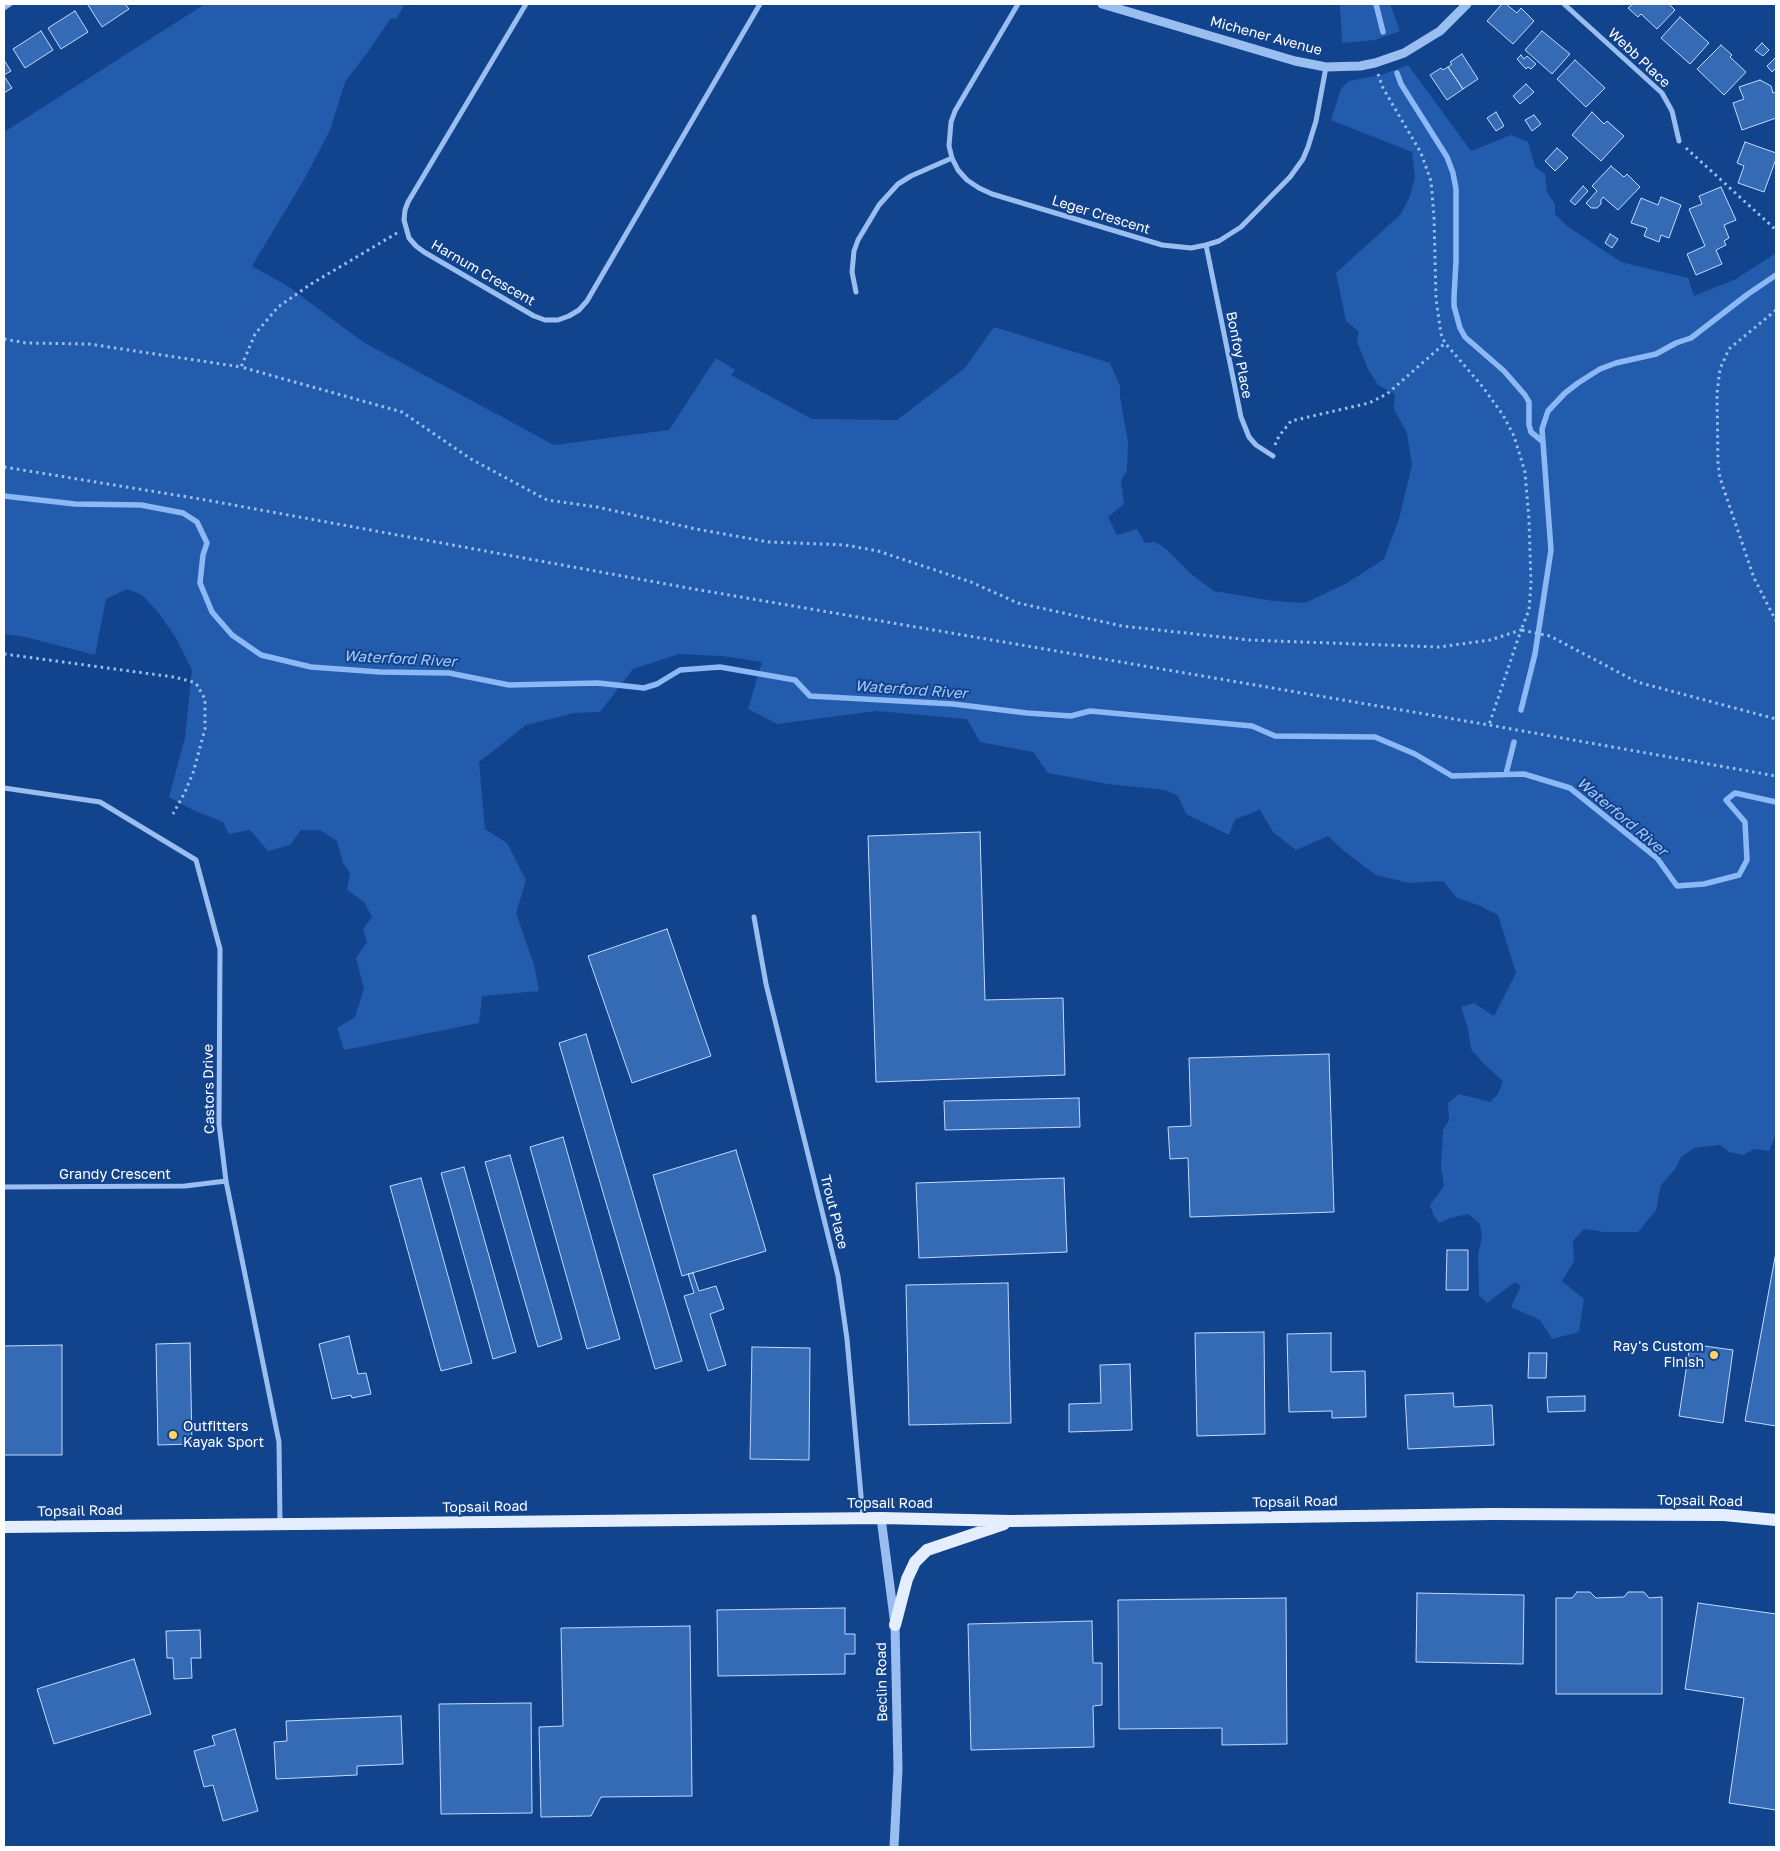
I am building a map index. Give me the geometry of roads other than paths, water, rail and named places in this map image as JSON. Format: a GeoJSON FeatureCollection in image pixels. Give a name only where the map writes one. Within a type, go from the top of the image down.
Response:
{"type":"FeatureCollection","features":[{"type":"Feature","properties":{"kind":"main road","name":"Topsail Road"},"geometry":{"type":"LineString","coordinates":[[4,1527],[863,1518],[1011,1521],[1492,1514],[1724,1514],[1776,1520]]}},
{"type":"Feature","properties":{"kind":"main road"},"geometry":{"type":"LineString","coordinates":[[895,1625],[907,1579],[915,1562],[927,1550],[1011,1521]]}},
{"type":"Feature","properties":{"kind":"street"},"geometry":{"type":"LineString","coordinates":[[4,8],[10,4]]}},
{"type":"Feature","properties":{"kind":"street","name":"Harnum Crescent"},"geometry":{"type":"LineString","coordinates":[[526,4],[408,202],[404,220],[409,238],[424,252],[534,316],[545,320],[558,320],[569,316],[579,310],[587,300],[760,4]]}},
{"type":"Feature","properties":{"kind":"street","name":"Leger Crescent"},"geometry":{"type":"LineString","coordinates":[[1018,4],[955,111],[949,133],[949,146],[958,170],[979,188],[992,194],[1162,245],[1191,248],[1206,245],[1231,234],[1297,169],[1308,147],[1316,121],[1326,67]]}},
{"type":"Feature","properties":{"kind":"street","name":"Michener Avenue"},"geometry":{"type":"LineString","coordinates":[[1102,4],[1295,61],[1326,67],[1360,66],[1376,63],[1404,53],[1429,39],[1468,4]]}},
{"type":"Feature","properties":{"kind":"street","name":"Webb Place"},"geometry":{"type":"LineString","coordinates":[[1564,4],[1662,93],[1672,111],[1679,141]]}},
{"type":"Feature","properties":{"kind":"street"},"geometry":{"type":"LineString","coordinates":[[856,292],[852,272],[854,251],[858,240],[879,204],[898,184],[911,176],[952,158]]}},
{"type":"Feature","properties":{"kind":"street","name":"Bonfoy Place"},"geometry":{"type":"LineString","coordinates":[[1206,245],[1240,417],[1249,436],[1256,445],[1273,456]]}},
{"type":"Feature","properties":{"kind":"street","name":"Castors Drive"},"geometry":{"type":"LineString","coordinates":[[4,788],[100,802],[196,860],[220,949],[219,1124],[226,1181],[280,1442],[280,1524]]}},
{"type":"Feature","properties":{"kind":"street","name":"Trout Place"},"geometry":{"type":"LineString","coordinates":[[754,917],[766,984],[838,1276],[847,1339],[863,1518]]}},
{"type":"Feature","properties":{"kind":"street","name":"Grandy Crescent"},"geometry":{"type":"LineString","coordinates":[[4,1187],[185,1186],[226,1181]]}},
{"type":"Feature","properties":{"kind":"street","name":"Beclin Road"},"geometry":{"type":"LineString","coordinates":[[881,1518],[895,1625],[898,1769],[894,1847]]}},
{"type":"Feature","properties":{"kind":"waterway"},"geometry":{"type":"LineString","coordinates":[[1376,4],[1383,32]]}},
{"type":"Feature","properties":{"kind":"waterway"},"geometry":{"type":"LineString","coordinates":[[1397,73],[1401,84],[1447,157],[1453,173],[1456,189],[1454,306],[1460,328],[1465,337],[1504,371],[1525,395],[1529,402],[1529,425],[1531,432],[1542,441]]}},
{"type":"Feature","properties":{"kind":"waterway"},"geometry":{"type":"LineString","coordinates":[[1521,710],[1535,654],[1551,550],[1542,429],[1548,411],[1565,393],[1600,369],[1616,363],[1656,354],[1676,343],[1691,338],[1776,275]]}},
{"type":"Feature","properties":{"kind":"waterway","name":"Waterford River"},"geometry":{"type":"LineString","coordinates":[[4,496],[75,504],[141,505],[183,513],[197,522],[207,543],[203,555],[200,583],[212,612],[232,635],[261,655],[311,667],[380,672],[449,673],[509,685],[598,683],[644,688],[657,684],[680,670],[720,667],[795,680],[810,696],[953,704],[1071,716],[1090,711],[1252,726],[1275,736],[1375,737],[1415,754],[1452,776],[1524,774],[1570,788],[1657,858],[1677,886],[1704,884],[1739,875],[1747,860],[1745,822],[1726,800],[1735,793],[1776,802]]}},
{"type":"Feature","properties":{"kind":"waterway"},"geometry":{"type":"LineString","coordinates":[[1506,774],[1514,742]]}},
{"type":"Feature","properties":{"kind":"place","name":"Ray's Custom Finish"},"geometry":{"type":"Point","coordinates":[1714,1355]}},
{"type":"Feature","properties":{"kind":"place","name":"Outfitters Kayak Sport"},"geometry":{"type":"Point","coordinates":[173,1435]}}]}
